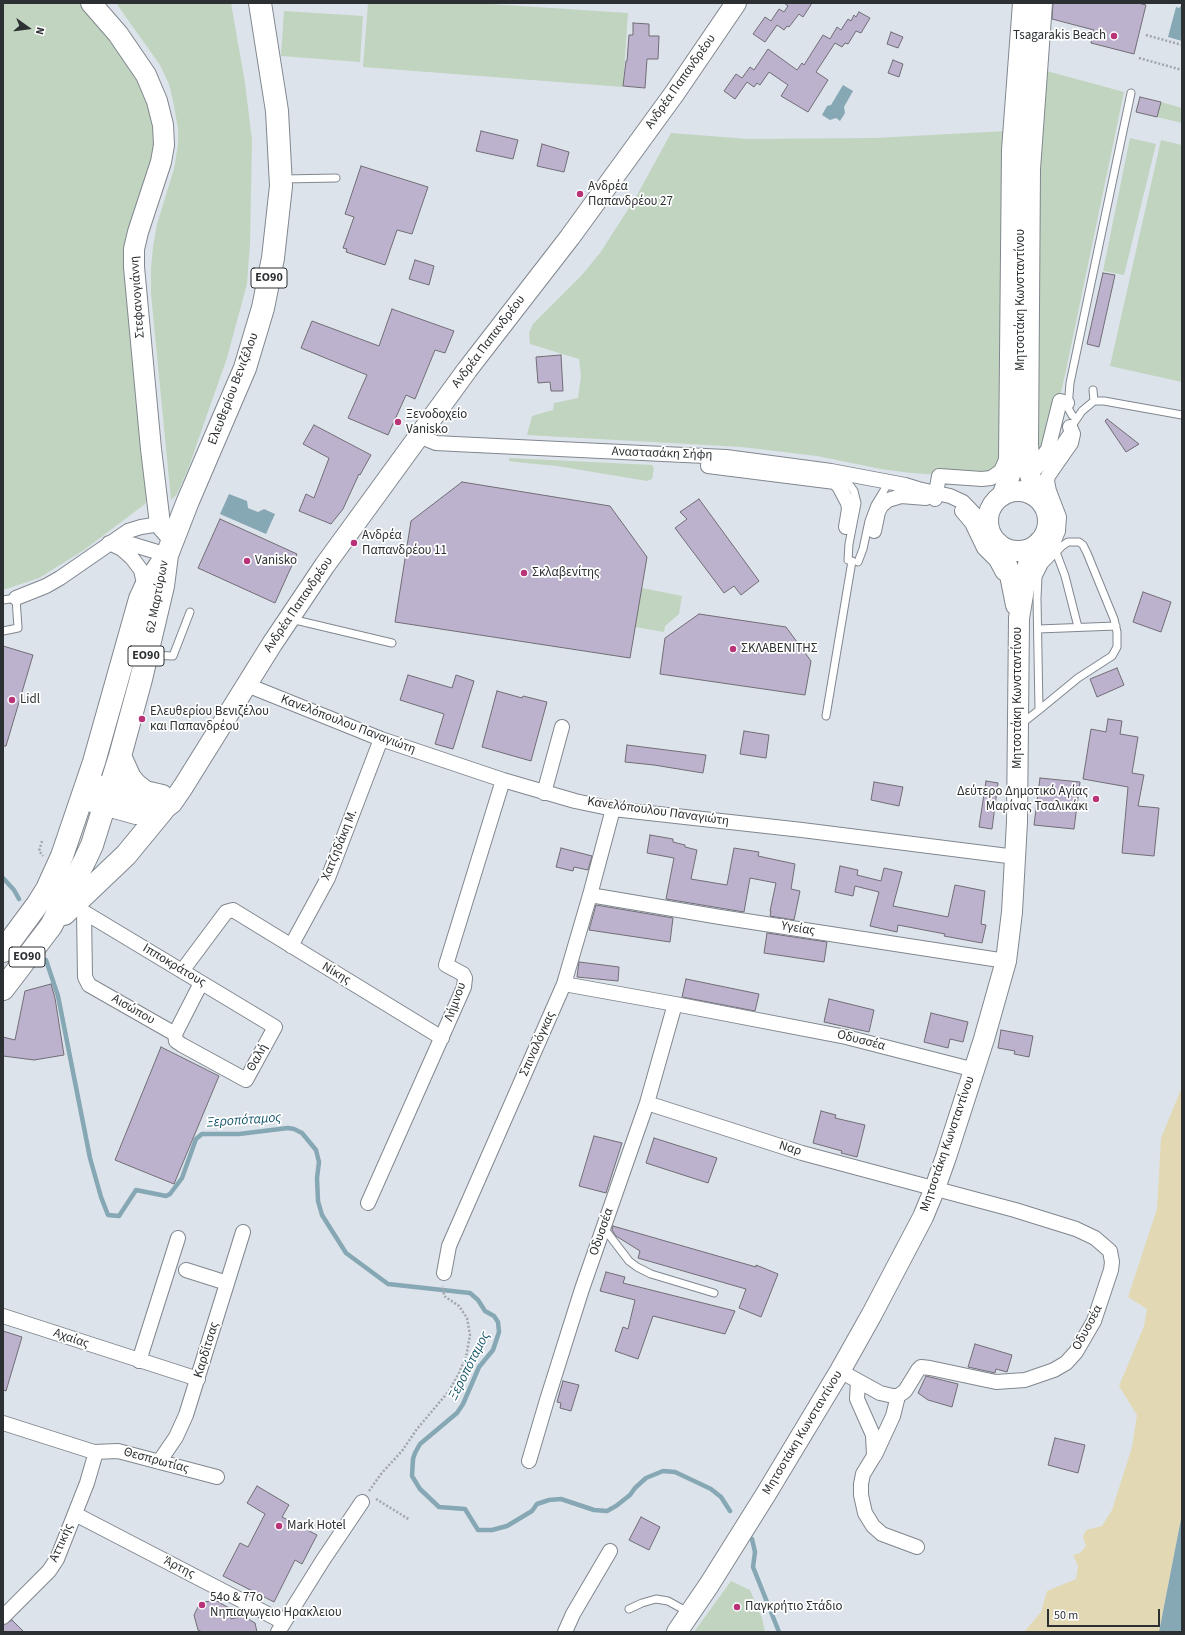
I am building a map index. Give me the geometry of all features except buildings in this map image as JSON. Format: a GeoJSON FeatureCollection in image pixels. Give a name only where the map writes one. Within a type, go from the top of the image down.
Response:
{"type":"FeatureCollection","features":[{"type":"Feature","properties":{"kind":"main road","name":"Ελευθερίου Βενιζέλου"},"geometry":{"type":"LineString","coordinates":[[167,539],[188,501],[236,389],[253,344],[263,308],[273,258],[280,205],[281,179],[277,111],[260,3]]}},
{"type":"Feature","properties":{"kind":"main road","name":"62 Μαρτύρων"},"geometry":{"type":"LineString","coordinates":[[8,942],[37,905],[55,872],[71,833],[85,791],[135,614],[167,539]]}},
{"type":"Feature","properties":{"kind":"main road","name":"62 Μαρτύρων"},"geometry":{"type":"LineString","coordinates":[[3,989],[51,926],[85,860],[108,798],[146,655],[162,586],[167,539]]}},
{"type":"Feature","properties":{"kind":"main road"},"geometry":{"type":"LineString","coordinates":[[51,926],[79,908],[126,855],[162,803],[136,785],[130,778],[120,756]]}},
{"type":"Feature","properties":{"kind":"street","name":"Στεφανογιάννη"},"geometry":{"type":"LineString","coordinates":[[92,3],[118,34],[146,75],[157,101],[163,124],[164,144],[161,162],[138,232],[134,249],[134,267],[152,457],[167,539]]}},
{"type":"Feature","properties":{"kind":"street","name":"Ανδρέα Παπανδρέου"},"geometry":{"type":"LineString","coordinates":[[162,803],[172,803],[289,618],[325,565],[467,370],[570,237],[674,94],[736,3]]}},
{"type":"Feature","properties":{"kind":"street"},"geometry":{"type":"LineString","coordinates":[[936,491],[963,502],[1007,549],[1020,551],[1030,548],[1039,542],[1044,534],[1047,524],[1046,514],[1031,478],[1020,436],[1009,150],[1020,3]]}},
{"type":"Feature","properties":{"kind":"street","name":"Μητσοτάκη Κωνσταντίνου"},"geometry":{"type":"LineString","coordinates":[[1020,436],[1021,229],[1023,154],[1034,3]]}},
{"type":"Feature","properties":{"kind":"street"},"geometry":{"type":"LineString","coordinates":[[1018,575],[1005,558],[988,521],[991,508],[1006,492],[1020,436],[1033,169],[1045,3]]}},
{"type":"Feature","properties":{"kind":"street"},"geometry":{"type":"LineString","coordinates":[[1020,436],[1035,459],[1039,459],[1045,454],[1050,444],[1060,401],[1067,403]]}},
{"type":"Feature","properties":{"kind":"street"},"geometry":{"type":"LineString","coordinates":[[936,491],[962,511],[972,523],[981,543],[996,560],[1004,575],[1031,574],[1035,564],[1053,543],[1058,531],[1059,517],[1049,491],[1047,480],[1054,467],[1071,443],[1073,423]]}},
{"type":"Feature","properties":{"kind":"street","name":"Αναστασάκη Σήφη"},"geometry":{"type":"LineString","coordinates":[[419,436],[436,443],[726,457],[840,472],[936,491]]}},
{"type":"Feature","properties":{"kind":"street"},"geometry":{"type":"LineString","coordinates":[[936,491],[938,476],[982,479],[997,475],[1001,471],[1020,436]]}},
{"type":"Feature","properties":{"kind":"street"},"geometry":{"type":"LineString","coordinates":[[708,466],[835,482],[839,486],[848,503],[849,509],[846,527]]}},
{"type":"Feature","properties":{"kind":"street"},"geometry":{"type":"LineString","coordinates":[[874,531],[878,512],[881,506],[894,497],[936,491],[1006,492],[1030,494],[1037,498],[1043,505]]}},
{"type":"Feature","properties":{"kind":"street"},"geometry":{"type":"LineString","coordinates":[[9,599],[46,586],[60,578],[128,530],[141,527],[167,539]]}},
{"type":"Feature","properties":{"kind":"street"},"geometry":{"type":"LineString","coordinates":[[110,543],[131,544],[167,539]]}},
{"type":"Feature","properties":{"kind":"street","name":"Μητσοτάκη Κωνσταντίνου"},"geometry":{"type":"LineString","coordinates":[[677,1632],[766,1494],[840,1371],[906,1250],[935,1188],[974,1070],[1006,961],[1016,857],[1019,726],[1018,575],[1039,542]]}},
{"type":"Feature","properties":{"kind":"street"},"geometry":{"type":"LineString","coordinates":[[110,543],[122,549],[132,558],[141,570],[145,588]]}},
{"type":"Feature","properties":{"kind":"street","name":"Κανελόπουλου Παναγιώτη"},"geometry":{"type":"LineString","coordinates":[[247,685],[381,739],[544,793],[613,809],[802,830],[1016,857]]}},
{"type":"Feature","properties":{"kind":"street"},"geometry":{"type":"LineString","coordinates":[[544,793],[562,727]]}},
{"type":"Feature","properties":{"kind":"street","name":"Χατζηδάκη Μ."},"geometry":{"type":"LineString","coordinates":[[291,946],[328,878],[381,739]]}},
{"type":"Feature","properties":{"kind":"street","name":"Λήμνου"},"geometry":{"type":"LineString","coordinates":[[368,1203],[464,987],[465,978],[460,971],[446,965],[503,780]]}},
{"type":"Feature","properties":{"kind":"street"},"geometry":{"type":"LineString","coordinates":[[85,791],[108,798],[136,814],[151,814],[162,803]]}},
{"type":"Feature","properties":{"kind":"street","name":"Σπιναλόγκας"},"geometry":{"type":"LineString","coordinates":[[444,1273],[449,1246],[564,984],[613,809]]}},
{"type":"Feature","properties":{"kind":"street","name":"Υγείας"},"geometry":{"type":"LineString","coordinates":[[590,895],[720,917],[1006,961]]}},
{"type":"Feature","properties":{"kind":"street","name":"Ιπποκράτους"},"geometry":{"type":"LineString","coordinates":[[79,908],[275,1027]]}},
{"type":"Feature","properties":{"kind":"street","name":"Αισώπου"},"geometry":{"type":"LineString","coordinates":[[79,908],[86,982],[175,1034],[176,1041],[179,1043],[238,1075]]}},
{"type":"Feature","properties":{"kind":"street","name":"Νίκης"},"geometry":{"type":"LineString","coordinates":[[182,971],[223,917],[230,910],[233,910],[442,1038]]}},
{"type":"Feature","properties":{"kind":"street"},"geometry":{"type":"LineString","coordinates":[[175,1034],[201,983]]}},
{"type":"Feature","properties":{"kind":"street","name":"Οδυσσέα"},"geometry":{"type":"LineString","coordinates":[[564,984],[846,1037],[974,1070]]}},
{"type":"Feature","properties":{"kind":"street","name":"Οδυσσέα"},"geometry":{"type":"LineString","coordinates":[[529,1461],[546,1400],[603,1227],[647,1103],[675,1004]]}},
{"type":"Feature","properties":{"kind":"street","name":"Θαλή"},"geometry":{"type":"LineString","coordinates":[[238,1075],[246,1080],[275,1027]]}},
{"type":"Feature","properties":{"kind":"street","name":"Ναρ"},"geometry":{"type":"LineString","coordinates":[[647,1103],[802,1153],[935,1188]]}},
{"type":"Feature","properties":{"kind":"street","name":"Οδυσσέα"},"geometry":{"type":"LineString","coordinates":[[898,1396],[905,1391],[918,1370],[921,1368],[930,1368],[1001,1382],[1025,1380],[1045,1374],[1060,1367],[1076,1352],[1089,1331],[1101,1304],[1112,1270],[1110,1251],[1101,1242],[1085,1234],[1015,1210],[935,1188]]}},
{"type":"Feature","properties":{"kind":"street","name":"Καρδίτσας"},"geometry":{"type":"LineString","coordinates":[[159,1462],[182,1426],[243,1232]]}},
{"type":"Feature","properties":{"kind":"street"},"geometry":{"type":"LineString","coordinates":[[139,1361],[178,1238]]}},
{"type":"Feature","properties":{"kind":"street"},"geometry":{"type":"LineString","coordinates":[[186,1270],[227,1283]]}},
{"type":"Feature","properties":{"kind":"street","name":"Αχαίας"},"geometry":{"type":"LineString","coordinates":[[3,1316],[198,1379]]}},
{"type":"Feature","properties":{"kind":"street"},"geometry":{"type":"LineString","coordinates":[[840,1371],[884,1395],[898,1396],[893,1416],[874,1456],[863,1474],[861,1495],[865,1513],[873,1526],[882,1534],[917,1547]]}},
{"type":"Feature","properties":{"kind":"street"},"geometry":{"type":"LineString","coordinates":[[858,1382],[856,1399],[873,1435],[874,1456]]}},
{"type":"Feature","properties":{"kind":"street","name":"Θεσπρωτίας"},"geometry":{"type":"LineString","coordinates":[[3,1423],[96,1452],[118,1451],[217,1477]]}},
{"type":"Feature","properties":{"kind":"street","name":"Αττικής"},"geometry":{"type":"LineString","coordinates":[[3,1617],[53,1564],[62,1548],[96,1452]]}},
{"type":"Feature","properties":{"kind":"street"},"geometry":{"type":"LineString","coordinates":[[280,1627],[365,1498]]}},
{"type":"Feature","properties":{"kind":"street","name":"Άρτης"},"geometry":{"type":"LineString","coordinates":[[75,1514],[280,1627]]}},
{"type":"Feature","properties":{"kind":"street"},"geometry":{"type":"LineString","coordinates":[[565,1632],[573,1614],[610,1551]]}},
{"type":"Feature","properties":{"kind":"lane"},"geometry":{"type":"LineString","coordinates":[[1073,423],[1067,403],[1070,383],[1131,93]]}},
{"type":"Feature","properties":{"kind":"lane"},"geometry":{"type":"LineString","coordinates":[[281,179],[336,178]]}},
{"type":"Feature","properties":{"kind":"lane"},"geometry":{"type":"LineString","coordinates":[[1093,390],[1094,401]]}},
{"type":"Feature","properties":{"kind":"lane"},"geometry":{"type":"LineString","coordinates":[[1031,478],[1047,462],[1073,423],[1086,407],[1094,401],[1104,401],[1182,415]]}},
{"type":"Feature","properties":{"kind":"lane"},"geometry":{"type":"LineString","coordinates":[[826,716],[853,561],[849,544],[857,504],[854,491],[840,472]]}},
{"type":"Feature","properties":{"kind":"lane"},"geometry":{"type":"LineString","coordinates":[[853,561],[863,549],[869,521],[875,505],[889,482]]}},
{"type":"Feature","properties":{"kind":"lane"},"geometry":{"type":"LineString","coordinates":[[1019,726],[1039,710],[1078,678],[1115,652],[1118,637],[1116,626],[1083,545],[1079,542],[1068,542],[1056,552],[1044,565],[1038,577],[1039,710]]}},
{"type":"Feature","properties":{"kind":"lane"},"geometry":{"type":"LineString","coordinates":[[1056,552],[1065,576],[1078,627]]}},
{"type":"Feature","properties":{"kind":"lane"},"geometry":{"type":"LineString","coordinates":[[3,630],[18,628],[9,599]]}},
{"type":"Feature","properties":{"kind":"lane"},"geometry":{"type":"LineString","coordinates":[[146,655],[173,656],[190,612]]}},
{"type":"Feature","properties":{"kind":"lane"},"geometry":{"type":"LineString","coordinates":[[289,618],[392,643]]}},
{"type":"Feature","properties":{"kind":"lane"},"geometry":{"type":"LineString","coordinates":[[1038,629],[1116,626]]}},
{"type":"Feature","properties":{"kind":"lane"},"geometry":{"type":"LineString","coordinates":[[603,1227],[629,1261],[637,1267],[650,1274],[714,1293]]}},
{"type":"Feature","properties":{"kind":"lane"},"geometry":{"type":"LineString","coordinates":[[629,1609],[656,1599],[668,1601],[690,1613]]}},
{"type":"Feature","properties":{"kind":"path"},"geometry":{"type":"LineString","coordinates":[[1086,35],[1093,37]]}},
{"type":"Feature","properties":{"kind":"path"},"geometry":{"type":"LineString","coordinates":[[1146,35],[1182,45]]}},
{"type":"Feature","properties":{"kind":"path"},"geometry":{"type":"LineString","coordinates":[[1139,58],[1182,70]]}},
{"type":"Feature","properties":{"kind":"path"},"geometry":{"type":"LineString","coordinates":[[410,1520],[365,1498],[381,1474],[402,1451],[417,1429],[449,1391],[460,1373],[466,1358],[470,1335],[467,1318],[459,1306],[447,1299],[443,1293]]}},
{"type":"Feature","properties":{"kind":"green space"},"geometry":{"type":"Polygon","coordinates":[[[3,3],[80,3],[97,21],[145,86],[156,137],[152,164],[126,253],[126,296],[147,498],[145,504],[84,550],[39,578],[3,590],[3,3]]]}},
{"type":"Feature","properties":{"kind":"green space"},"geometry":{"type":"Polygon","coordinates":[[[116,3],[231,3],[245,83],[252,140],[250,243],[247,284],[227,358],[190,464],[177,494],[171,500],[151,294],[151,268],[157,224],[174,169],[178,144],[178,128],[169,84],[160,65],[116,3]]]}},
{"type":"Feature","properties":{"kind":"green space"},"geometry":{"type":"Polygon","coordinates":[[[368,3],[475,3],[628,13],[623,87],[363,67],[368,3]]]}},
{"type":"Feature","properties":{"kind":"green space"},"geometry":{"type":"Polygon","coordinates":[[[284,11],[363,16],[360,62],[281,56],[284,11]]]}},
{"type":"Feature","properties":{"kind":"green space"},"geometry":{"type":"Polygon","coordinates":[[[1043,70],[1124,92],[1065,375],[1056,414],[1042,456],[1033,445],[1035,311],[1043,70]]]}},
{"type":"Feature","properties":{"kind":"green space"},"geometry":{"type":"Polygon","coordinates":[[[1161,102],[1182,108],[1182,123],[1157,117],[1161,102]]]}},
{"type":"Feature","properties":{"kind":"green space"},"geometry":{"type":"Polygon","coordinates":[[[1007,131],[1002,466],[976,477],[911,473],[881,469],[817,456],[742,447],[527,435],[532,416],[553,410],[554,403],[578,398],[581,376],[579,359],[530,344],[529,333],[533,324],[581,276],[600,253],[636,197],[671,133],[748,139],[874,138],[1007,131]]]}},
{"type":"Feature","properties":{"kind":"green space"},"geometry":{"type":"Polygon","coordinates":[[[1130,138],[1156,144],[1124,275],[1103,271],[1130,138]]]}},
{"type":"Feature","properties":{"kind":"green space"},"geometry":{"type":"Polygon","coordinates":[[[1161,140],[1182,145],[1182,382],[1110,366],[1161,140]]]}},
{"type":"Feature","properties":{"kind":"green space"},"geometry":{"type":"Polygon","coordinates":[[[509,458],[652,465],[654,468],[652,479],[647,481],[557,466],[509,461],[509,458]]]}},
{"type":"Feature","properties":{"kind":"green space"},"geometry":{"type":"Polygon","coordinates":[[[642,588],[682,596],[679,614],[665,626],[664,632],[635,627],[642,588]]]}},
{"type":"Feature","properties":{"kind":"green space","name":"Παγκρήτιο Στάδιο"},"geometry":{"type":"Polygon","coordinates":[[[731,1581],[750,1590],[762,1618],[765,1632],[694,1632],[731,1581]]]}},
{"type":"Feature","properties":{"kind":"sand"},"geometry":{"type":"Polygon","coordinates":[[[1182,1087],[1182,1514],[1159,1632],[1024,1632],[1041,1612],[1047,1591],[1076,1579],[1078,1566],[1073,1555],[1080,1553],[1086,1546],[1083,1537],[1086,1530],[1102,1526],[1112,1510],[1132,1447],[1137,1415],[1119,1386],[1144,1326],[1147,1309],[1128,1297],[1157,1209],[1161,1138],[1182,1087]]]}},
{"type":"Feature","properties":{"kind":"water"},"geometry":{"type":"Polygon","coordinates":[[[1182,5],[1182,41],[1168,37],[1176,7],[1179,8],[1182,5]]]}},
{"type":"Feature","properties":{"kind":"water"},"geometry":{"type":"Polygon","coordinates":[[[843,85],[853,91],[844,107],[845,113],[840,121],[836,118],[830,120],[822,115],[827,106],[831,105],[843,85]]]}},
{"type":"Feature","properties":{"kind":"water"},"geometry":{"type":"Polygon","coordinates":[[[229,494],[247,501],[248,508],[258,512],[264,509],[275,514],[266,534],[220,514],[229,494]]]}},
{"type":"Feature","properties":{"kind":"water"},"geometry":{"type":"Polygon","coordinates":[[[1182,1514],[1182,1632],[1159,1632],[1182,1514]]]}},
{"type":"Feature","properties":{"kind":"waterway","name":"Ξεροπόταμος"},"geometry":{"type":"LineString","coordinates":[[3,878],[14,890],[19,899]]}},
{"type":"Feature","properties":{"kind":"waterway","name":"Ξεροπόταμος"},"geometry":{"type":"LineString","coordinates":[[46,960],[58,996],[90,1158],[101,1197],[108,1215],[119,1216],[136,1190],[166,1196],[170,1194],[182,1178],[196,1139],[202,1134],[239,1134],[288,1128],[294,1129],[302,1133],[316,1150],[319,1162],[317,1178],[318,1201],[322,1215],[346,1253],[388,1284],[470,1293],[478,1300],[485,1311],[494,1316],[498,1322],[499,1332],[493,1350],[479,1367],[463,1404],[457,1413],[420,1444],[413,1459],[412,1476],[420,1489],[439,1507],[465,1509],[478,1530],[492,1530],[507,1526],[532,1511],[537,1504],[549,1500],[561,1499],[594,1510],[607,1511],[630,1495],[646,1478],[663,1471],[675,1472],[711,1489],[721,1497],[730,1511]]}},
{"type":"Feature","properties":{"kind":"waterway","name":"Ξεροπόταμος"},"geometry":{"type":"LineString","coordinates":[[752,1539],[755,1552],[753,1567],[779,1632]]}},
{"type":"Feature","properties":{"kind":"place","name":"Tsagarakis Beach"},"geometry":{"type":"Point","coordinates":[1114,36]}},
{"type":"Feature","properties":{"kind":"place","name":"Ανδρέα Παπανδρέου 27"},"geometry":{"type":"Point","coordinates":[580,194]}},
{"type":"Feature","properties":{"kind":"place","name":"Ξενοδοχείο Vanisko"},"geometry":{"type":"Point","coordinates":[398,422]}},
{"type":"Feature","properties":{"kind":"place","name":"Ανδρέα Παπανδρέου 11"},"geometry":{"type":"Point","coordinates":[354,543]}},
{"type":"Feature","properties":{"kind":"place","name":"Vanisko"},"geometry":{"type":"Point","coordinates":[247,561]}},
{"type":"Feature","properties":{"kind":"place","name":"Σκλαβενίτης"},"geometry":{"type":"Point","coordinates":[524,573]}},
{"type":"Feature","properties":{"kind":"place","name":"ΣΚΛΑΒΕΝΙΤΗΣ"},"geometry":{"type":"Point","coordinates":[733,649]}},
{"type":"Feature","properties":{"kind":"place","name":"Lidl"},"geometry":{"type":"Point","coordinates":[12,700]}},
{"type":"Feature","properties":{"kind":"place","name":"Ελευθερίου Βενιζέλου και Παπανδρέου"},"geometry":{"type":"Point","coordinates":[142,719]}},
{"type":"Feature","properties":{"kind":"place","name":"Δεύτερο Δημοτικό Αγίας Μαρίνας Τσαλικάκι"},"geometry":{"type":"Point","coordinates":[1096,799]}},
{"type":"Feature","properties":{"kind":"place","name":"Mark Hotel"},"geometry":{"type":"Point","coordinates":[279,1526]}},
{"type":"Feature","properties":{"kind":"place","name":"54ο & 77ο Νηπιαγωγειο Ηρακλειου"},"geometry":{"type":"Point","coordinates":[202,1605]}},
{"type":"Feature","properties":{"kind":"place","name":"Παγκρήτιο Στάδιο"},"geometry":{"type":"Point","coordinates":[737,1607]}}]}
